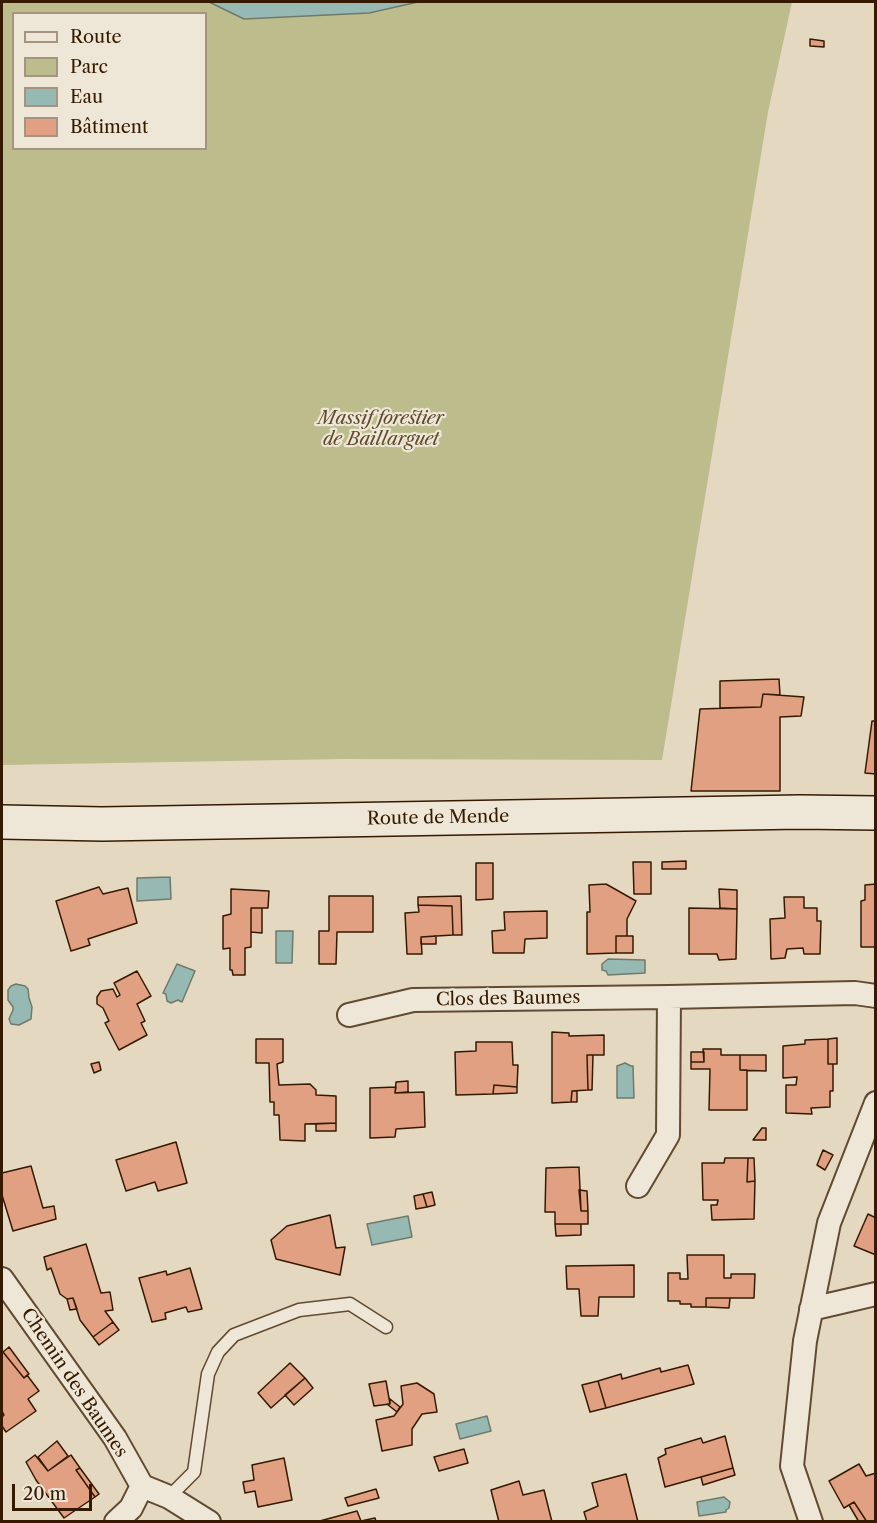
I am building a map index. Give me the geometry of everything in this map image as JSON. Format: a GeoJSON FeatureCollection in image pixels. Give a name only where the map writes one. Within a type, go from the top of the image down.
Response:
{"type":"FeatureCollection","features":[{"type":"Feature","properties":{"kind":"street","name":"Route de Mende"},"geometry":{"type":"LineString","coordinates":[[2,822],[102,824],[800,812],[876,813]]}},
{"type":"Feature","properties":{"kind":"street","name":"Clos des Baumes"},"geometry":{"type":"LineString","coordinates":[[349,1015],[413,1000],[669,998],[855,993],[876,996]]}},
{"type":"Feature","properties":{"kind":"street"},"geometry":{"type":"LineString","coordinates":[[638,1186],[668,1135],[669,998]]}},
{"type":"Feature","properties":{"kind":"street"},"geometry":{"type":"LineString","coordinates":[[810,1521],[792,1466],[805,1341],[829,1223],[876,1103]]}},
{"type":"Feature","properties":{"kind":"street","name":"Chemin des Baumes"},"geometry":{"type":"LineString","coordinates":[[2,1278],[115,1438],[142,1486]]}},
{"type":"Feature","properties":{"kind":"street"},"geometry":{"type":"LineString","coordinates":[[811,1309],[876,1294]]}},
{"type":"Feature","properties":{"kind":"street"},"geometry":{"type":"LineString","coordinates":[[116,1521],[131,1508],[142,1486],[169,1497],[209,1521]]}},
{"type":"Feature","properties":{"kind":"lane"},"geometry":{"type":"LineString","coordinates":[[169,1497],[194,1472],[208,1374],[218,1352],[234,1335],[299,1310],[350,1304],[386,1327]]}},
{"type":"Feature","properties":{"kind":"green space","name":"Massif forestier de Baillarguet"},"geometry":{"type":"Polygon","coordinates":[[[2,2],[792,2],[768,112],[662,760],[342,759],[2,765],[2,2]]]}},
{"type":"Feature","properties":{"kind":"water"},"geometry":{"type":"Polygon","coordinates":[[[209,2],[418,2],[369,13],[244,19],[209,2]]]}},
{"type":"Feature","properties":{"kind":"water"},"geometry":{"type":"Polygon","coordinates":[[[170,877],[171,899],[137,901],[137,878],[170,877]]]}},
{"type":"Feature","properties":{"kind":"water"},"geometry":{"type":"Polygon","coordinates":[[[276,931],[293,931],[292,963],[276,963],[276,931]]]}},
{"type":"Feature","properties":{"kind":"water"},"geometry":{"type":"Polygon","coordinates":[[[608,959],[645,960],[645,973],[608,975],[602,970],[602,964],[608,959]]]}},
{"type":"Feature","properties":{"kind":"water"},"geometry":{"type":"Polygon","coordinates":[[[177,964],[195,971],[182,1002],[178,1000],[171,1003],[167,1001],[166,994],[163,993],[177,964]]]}},
{"type":"Feature","properties":{"kind":"water"},"geometry":{"type":"Polygon","coordinates":[[[16,984],[28,989],[32,1007],[31,1019],[19,1025],[11,1024],[9,1019],[13,1007],[8,1000],[8,990],[16,984]]]}},
{"type":"Feature","properties":{"kind":"water"},"geometry":{"type":"Polygon","coordinates":[[[625,1063],[633,1066],[634,1098],[617,1098],[617,1066],[625,1063]]]}},
{"type":"Feature","properties":{"kind":"water"},"geometry":{"type":"Polygon","coordinates":[[[408,1216],[412,1237],[372,1245],[367,1224],[408,1216]]]}},
{"type":"Feature","properties":{"kind":"water"},"geometry":{"type":"Polygon","coordinates":[[[487,1416],[491,1431],[460,1439],[456,1424],[487,1416]]]}},
{"type":"Feature","properties":{"kind":"water"},"geometry":{"type":"Polygon","coordinates":[[[724,1497],[730,1502],[726,1512],[699,1516],[697,1502],[724,1497]]]}},
{"type":"Feature","properties":{"kind":"building"},"geometry":{"type":"Polygon","coordinates":[[[810,39],[824,41],[824,47],[810,46],[810,39]]]}},
{"type":"Feature","properties":{"kind":"building"},"geometry":{"type":"Polygon","coordinates":[[[779,679],[780,695],[763,694],[761,707],[720,708],[720,681],[779,679]]]}},
{"type":"Feature","properties":{"kind":"building"},"geometry":{"type":"Polygon","coordinates":[[[763,694],[804,697],[801,716],[780,717],[780,791],[691,791],[700,709],[761,707],[763,694]]]}},
{"type":"Feature","properties":{"kind":"building"},"geometry":{"type":"Polygon","coordinates":[[[872,721],[876,721],[876,774],[865,773],[872,721]]]}},
{"type":"Feature","properties":{"kind":"building"},"geometry":{"type":"Polygon","coordinates":[[[686,861],[686,869],[662,869],[662,862],[686,861]]]}},
{"type":"Feature","properties":{"kind":"building"},"geometry":{"type":"Polygon","coordinates":[[[633,862],[651,862],[651,894],[634,894],[633,862]]]}},
{"type":"Feature","properties":{"kind":"building"},"geometry":{"type":"Polygon","coordinates":[[[476,863],[493,863],[493,899],[476,900],[476,863]]]}},
{"type":"Feature","properties":{"kind":"building"},"geometry":{"type":"Polygon","coordinates":[[[606,884],[636,901],[627,919],[627,936],[616,936],[616,953],[587,954],[589,885],[606,884]]]}},
{"type":"Feature","properties":{"kind":"building"},"geometry":{"type":"Polygon","coordinates":[[[876,884],[876,947],[861,947],[861,901],[865,900],[865,885],[876,884]]]}},
{"type":"Feature","properties":{"kind":"building"},"geometry":{"type":"Polygon","coordinates":[[[99,887],[103,894],[128,888],[137,923],[88,939],[90,945],[71,951],[56,901],[99,887]]]}},
{"type":"Feature","properties":{"kind":"building"},"geometry":{"type":"Polygon","coordinates":[[[231,889],[269,891],[268,908],[251,908],[251,947],[245,948],[245,975],[233,975],[230,970],[230,948],[223,949],[223,916],[231,914],[231,889]]]}},
{"type":"Feature","properties":{"kind":"building"},"geometry":{"type":"Polygon","coordinates":[[[719,889],[737,890],[737,909],[720,908],[719,889]]]}},
{"type":"Feature","properties":{"kind":"building"},"geometry":{"type":"Polygon","coordinates":[[[329,896],[373,896],[373,932],[337,932],[336,964],[319,964],[319,931],[329,931],[329,896]]]}},
{"type":"Feature","properties":{"kind":"building"},"geometry":{"type":"Polygon","coordinates":[[[461,896],[462,935],[453,935],[452,906],[418,905],[418,897],[461,896]]]}},
{"type":"Feature","properties":{"kind":"building"},"geometry":{"type":"Polygon","coordinates":[[[784,897],[804,897],[804,908],[817,908],[817,921],[821,921],[820,954],[804,954],[803,948],[787,949],[785,958],[771,959],[770,919],[785,918],[784,897]]]}},
{"type":"Feature","properties":{"kind":"building"},"geometry":{"type":"Polygon","coordinates":[[[418,905],[452,906],[453,935],[421,937],[422,954],[407,954],[405,913],[419,912],[418,905]]]}},
{"type":"Feature","properties":{"kind":"building"},"geometry":{"type":"Polygon","coordinates":[[[251,908],[262,908],[262,933],[251,932],[251,908]]]}},
{"type":"Feature","properties":{"kind":"building"},"geometry":{"type":"Polygon","coordinates":[[[689,908],[737,909],[736,959],[719,960],[717,954],[689,954],[689,908]]]}},
{"type":"Feature","properties":{"kind":"building"},"geometry":{"type":"Polygon","coordinates":[[[547,911],[547,938],[525,939],[524,953],[493,953],[492,931],[505,930],[504,912],[547,911]]]}},
{"type":"Feature","properties":{"kind":"building"},"geometry":{"type":"Polygon","coordinates":[[[436,936],[436,944],[421,944],[421,937],[436,936]]]}},
{"type":"Feature","properties":{"kind":"building"},"geometry":{"type":"Polygon","coordinates":[[[616,936],[633,936],[633,953],[616,953],[616,936]]]}},
{"type":"Feature","properties":{"kind":"building"},"geometry":{"type":"Polygon","coordinates":[[[137,971],[151,996],[137,1004],[145,1021],[141,1023],[147,1035],[119,1050],[105,1023],[109,1021],[103,1008],[97,1004],[97,997],[101,991],[113,989],[117,997],[120,995],[114,983],[137,971]]]}},
{"type":"Feature","properties":{"kind":"building"},"geometry":{"type":"Polygon","coordinates":[[[552,1032],[569,1033],[569,1036],[604,1035],[604,1055],[587,1055],[588,1090],[572,1091],[571,1102],[552,1103],[552,1032]]]}},
{"type":"Feature","properties":{"kind":"building"},"geometry":{"type":"Polygon","coordinates":[[[837,1038],[837,1064],[828,1064],[828,1039],[837,1038]]]}},
{"type":"Feature","properties":{"kind":"building"},"geometry":{"type":"Polygon","coordinates":[[[256,1039],[283,1039],[283,1062],[277,1064],[279,1085],[310,1084],[316,1090],[316,1095],[336,1096],[336,1123],[305,1124],[305,1141],[280,1140],[279,1115],[274,1115],[274,1102],[270,1102],[269,1063],[256,1063],[256,1039]]]}},
{"type":"Feature","properties":{"kind":"building"},"geometry":{"type":"Polygon","coordinates":[[[828,1039],[828,1064],[833,1064],[833,1091],[830,1091],[830,1107],[811,1108],[812,1114],[786,1113],[786,1085],[796,1085],[797,1077],[783,1078],[783,1046],[805,1044],[805,1040],[828,1039]]]}},
{"type":"Feature","properties":{"kind":"building"},"geometry":{"type":"Polygon","coordinates":[[[476,1042],[512,1042],[513,1065],[518,1065],[517,1087],[494,1085],[493,1094],[456,1095],[455,1052],[476,1051],[476,1042]]]}},
{"type":"Feature","properties":{"kind":"building"},"geometry":{"type":"Polygon","coordinates":[[[703,1049],[721,1049],[721,1055],[740,1055],[740,1070],[747,1070],[747,1110],[709,1110],[710,1069],[691,1069],[691,1062],[704,1062],[703,1049]]]}},
{"type":"Feature","properties":{"kind":"building"},"geometry":{"type":"Polygon","coordinates":[[[691,1052],[704,1052],[704,1062],[691,1062],[691,1052]]]}},
{"type":"Feature","properties":{"kind":"building"},"geometry":{"type":"Polygon","coordinates":[[[587,1055],[593,1055],[592,1090],[588,1090],[587,1055]]]}},
{"type":"Feature","properties":{"kind":"building"},"geometry":{"type":"Polygon","coordinates":[[[740,1055],[766,1055],[766,1071],[740,1070],[740,1055]]]}},
{"type":"Feature","properties":{"kind":"building"},"geometry":{"type":"Polygon","coordinates":[[[99,1062],[101,1070],[94,1073],[91,1064],[99,1062]]]}},
{"type":"Feature","properties":{"kind":"building"},"geometry":{"type":"Polygon","coordinates":[[[408,1081],[408,1092],[395,1093],[396,1082],[408,1081]]]}},
{"type":"Feature","properties":{"kind":"building"},"geometry":{"type":"Polygon","coordinates":[[[494,1085],[517,1087],[517,1093],[493,1094],[494,1085]]]}},
{"type":"Feature","properties":{"kind":"building"},"geometry":{"type":"Polygon","coordinates":[[[396,1087],[395,1093],[424,1092],[425,1127],[396,1129],[395,1137],[370,1138],[370,1088],[396,1087]]]}},
{"type":"Feature","properties":{"kind":"building"},"geometry":{"type":"Polygon","coordinates":[[[572,1091],[577,1091],[577,1102],[571,1102],[572,1091]]]}},
{"type":"Feature","properties":{"kind":"building"},"geometry":{"type":"Polygon","coordinates":[[[336,1123],[336,1131],[316,1131],[316,1124],[336,1123]]]}},
{"type":"Feature","properties":{"kind":"building"},"geometry":{"type":"Polygon","coordinates":[[[762,1128],[766,1128],[766,1140],[753,1140],[762,1128]]]}},
{"type":"Feature","properties":{"kind":"building"},"geometry":{"type":"Polygon","coordinates":[[[176,1142],[187,1183],[158,1191],[155,1182],[126,1191],[116,1160],[176,1142]]]}},
{"type":"Feature","properties":{"kind":"building"},"geometry":{"type":"Polygon","coordinates":[[[823,1150],[833,1155],[825,1170],[817,1165],[823,1150]]]}},
{"type":"Feature","properties":{"kind":"building"},"geometry":{"type":"Polygon","coordinates":[[[725,1158],[748,1158],[747,1182],[755,1181],[754,1219],[712,1220],[711,1205],[717,1205],[718,1200],[703,1200],[702,1163],[724,1163],[725,1158]]]}},
{"type":"Feature","properties":{"kind":"building"},"geometry":{"type":"Polygon","coordinates":[[[748,1158],[754,1158],[755,1181],[747,1182],[748,1158]]]}},
{"type":"Feature","properties":{"kind":"building"},"geometry":{"type":"Polygon","coordinates":[[[31,1166],[43,1208],[54,1206],[56,1219],[13,1231],[2,1195],[2,1173],[31,1166]]]}},
{"type":"Feature","properties":{"kind":"building"},"geometry":{"type":"Polygon","coordinates":[[[579,1167],[581,1211],[588,1211],[588,1224],[555,1224],[555,1212],[545,1212],[546,1168],[579,1167]]]}},
{"type":"Feature","properties":{"kind":"building"},"geometry":{"type":"Polygon","coordinates":[[[579,1190],[587,1191],[588,1211],[581,1211],[579,1190]]]}},
{"type":"Feature","properties":{"kind":"building"},"geometry":{"type":"Polygon","coordinates":[[[432,1192],[435,1205],[427,1207],[423,1194],[432,1192]]]}},
{"type":"Feature","properties":{"kind":"building"},"geometry":{"type":"Polygon","coordinates":[[[423,1194],[427,1207],[416,1209],[414,1196],[423,1194]]]}},
{"type":"Feature","properties":{"kind":"building"},"geometry":{"type":"Polygon","coordinates":[[[868,1214],[876,1218],[876,1255],[854,1246],[868,1214]]]}},
{"type":"Feature","properties":{"kind":"building"},"geometry":{"type":"Polygon","coordinates":[[[330,1215],[336,1248],[345,1247],[340,1275],[276,1259],[271,1240],[287,1226],[330,1215]]]}},
{"type":"Feature","properties":{"kind":"building"},"geometry":{"type":"Polygon","coordinates":[[[555,1224],[581,1224],[581,1235],[556,1236],[555,1224]]]}},
{"type":"Feature","properties":{"kind":"building"},"geometry":{"type":"Polygon","coordinates":[[[86,1244],[101,1293],[110,1292],[113,1310],[105,1311],[113,1322],[93,1337],[80,1320],[73,1298],[67,1299],[60,1294],[51,1268],[47,1270],[44,1257],[86,1244]]]}},
{"type":"Feature","properties":{"kind":"building"},"geometry":{"type":"Polygon","coordinates":[[[687,1255],[724,1255],[724,1278],[731,1278],[731,1274],[755,1274],[754,1298],[706,1298],[706,1307],[691,1307],[691,1304],[680,1304],[680,1301],[668,1301],[668,1273],[680,1273],[680,1279],[688,1279],[687,1255]]]}},
{"type":"Feature","properties":{"kind":"building"},"geometry":{"type":"Polygon","coordinates":[[[634,1265],[634,1297],[599,1297],[598,1316],[581,1316],[579,1289],[567,1289],[566,1266],[634,1265]]]}},
{"type":"Feature","properties":{"kind":"building"},"geometry":{"type":"Polygon","coordinates":[[[190,1268],[202,1309],[188,1312],[186,1307],[165,1313],[166,1319],[152,1322],[139,1278],[166,1271],[167,1275],[190,1268]]]}},
{"type":"Feature","properties":{"kind":"building"},"geometry":{"type":"Polygon","coordinates":[[[73,1298],[77,1309],[70,1310],[67,1299],[73,1298]]]}},
{"type":"Feature","properties":{"kind":"building"},"geometry":{"type":"Polygon","coordinates":[[[706,1298],[730,1298],[729,1308],[706,1307],[706,1298]]]}},
{"type":"Feature","properties":{"kind":"building"},"geometry":{"type":"Polygon","coordinates":[[[113,1322],[119,1330],[99,1345],[93,1337],[113,1322]]]}},
{"type":"Feature","properties":{"kind":"building"},"geometry":{"type":"Polygon","coordinates":[[[9,1347],[29,1374],[24,1378],[3,1352],[9,1347]]]}},
{"type":"Feature","properties":{"kind":"building"},"geometry":{"type":"Polygon","coordinates":[[[3,1352],[24,1378],[27,1375],[39,1391],[28,1399],[36,1411],[6,1432],[2,1426],[4,1415],[2,1411],[3,1352]]]}},
{"type":"Feature","properties":{"kind":"building"},"geometry":{"type":"Polygon","coordinates":[[[290,1363],[305,1378],[271,1408],[258,1393],[290,1363]]]}},
{"type":"Feature","properties":{"kind":"building"},"geometry":{"type":"Polygon","coordinates":[[[688,1365],[694,1384],[606,1408],[598,1381],[621,1374],[622,1379],[660,1368],[661,1372],[688,1365]]]}},
{"type":"Feature","properties":{"kind":"building"},"geometry":{"type":"Polygon","coordinates":[[[305,1378],[313,1388],[294,1405],[285,1395],[305,1378]]]}},
{"type":"Feature","properties":{"kind":"building"},"geometry":{"type":"Polygon","coordinates":[[[386,1381],[390,1404],[374,1406],[369,1384],[386,1381]]]}},
{"type":"Feature","properties":{"kind":"building"},"geometry":{"type":"Polygon","coordinates":[[[598,1381],[606,1408],[590,1412],[582,1385],[598,1381]]]}},
{"type":"Feature","properties":{"kind":"building"},"geometry":{"type":"Polygon","coordinates":[[[417,1383],[434,1394],[437,1412],[422,1414],[412,1429],[412,1445],[382,1451],[376,1420],[394,1416],[403,1404],[401,1386],[417,1383]]]}},
{"type":"Feature","properties":{"kind":"building"},"geometry":{"type":"Polygon","coordinates":[[[390,1399],[400,1407],[397,1412],[387,1404],[390,1404],[390,1399]]]}},
{"type":"Feature","properties":{"kind":"building"},"geometry":{"type":"Polygon","coordinates":[[[725,1436],[733,1468],[665,1487],[658,1458],[666,1454],[665,1449],[701,1438],[703,1443],[725,1436]]]}},
{"type":"Feature","properties":{"kind":"building"},"geometry":{"type":"Polygon","coordinates":[[[57,1441],[68,1456],[48,1471],[38,1457],[57,1441]]]}},
{"type":"Feature","properties":{"kind":"building"},"geometry":{"type":"Polygon","coordinates":[[[464,1449],[468,1463],[439,1471],[434,1457],[464,1449]]]}},
{"type":"Feature","properties":{"kind":"building"},"geometry":{"type":"Polygon","coordinates":[[[35,1455],[48,1471],[71,1455],[80,1468],[76,1470],[95,1497],[64,1518],[36,1480],[26,1462],[35,1455]]]}},
{"type":"Feature","properties":{"kind":"building"},"geometry":{"type":"Polygon","coordinates":[[[284,1458],[292,1500],[258,1507],[255,1491],[245,1493],[243,1482],[254,1480],[252,1465],[284,1458]]]}},
{"type":"Feature","properties":{"kind":"building"},"geometry":{"type":"Polygon","coordinates":[[[859,1464],[866,1476],[876,1473],[876,1522],[867,1522],[854,1502],[844,1508],[829,1481],[859,1464]]]}},
{"type":"Feature","properties":{"kind":"building"},"geometry":{"type":"Polygon","coordinates":[[[80,1468],[99,1494],[95,1497],[76,1470],[80,1468]]]}},
{"type":"Feature","properties":{"kind":"building"},"geometry":{"type":"Polygon","coordinates":[[[733,1468],[735,1475],[703,1485],[701,1477],[733,1468]]]}},
{"type":"Feature","properties":{"kind":"building"},"geometry":{"type":"Polygon","coordinates":[[[626,1474],[638,1522],[587,1522],[584,1512],[598,1506],[592,1483],[626,1474]]]}},
{"type":"Feature","properties":{"kind":"building"},"geometry":{"type":"Polygon","coordinates":[[[519,1481],[523,1495],[544,1490],[552,1522],[499,1522],[491,1490],[519,1481]]]}},
{"type":"Feature","properties":{"kind":"building"},"geometry":{"type":"Polygon","coordinates":[[[376,1489],[379,1498],[348,1506],[345,1498],[376,1489]]]}},
{"type":"Feature","properties":{"kind":"building"},"geometry":{"type":"Polygon","coordinates":[[[854,1502],[867,1522],[859,1522],[849,1505],[854,1502]]]}},
{"type":"Feature","properties":{"kind":"building"},"geometry":{"type":"Polygon","coordinates":[[[357,1511],[361,1521],[375,1518],[376,1522],[316,1522],[357,1511]]]}}]}
